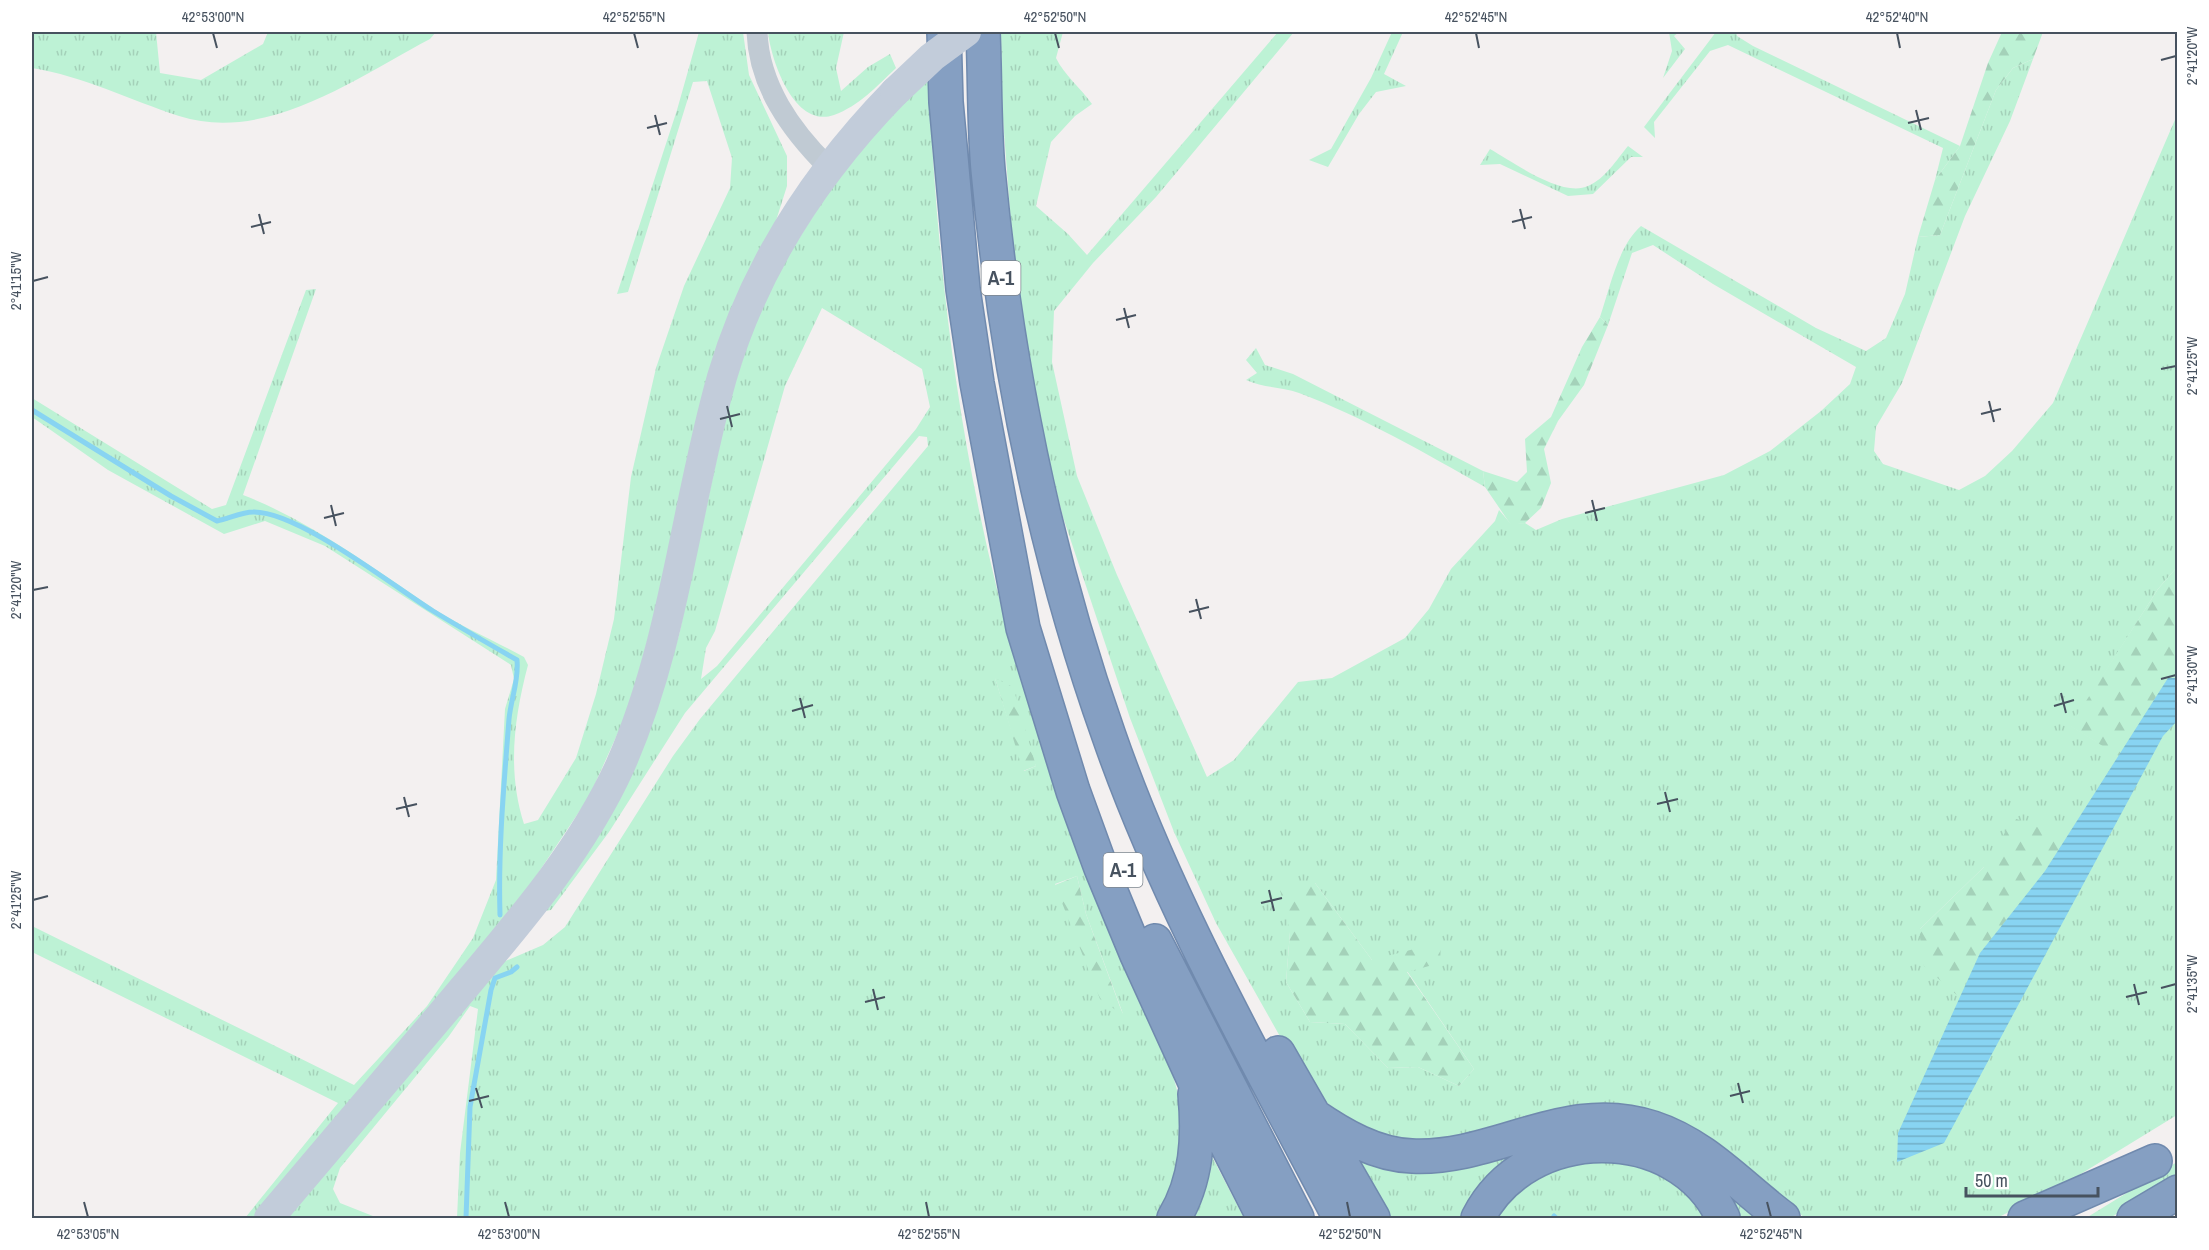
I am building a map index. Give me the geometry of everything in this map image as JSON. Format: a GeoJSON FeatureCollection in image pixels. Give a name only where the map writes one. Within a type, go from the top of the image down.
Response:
{"type":"FeatureCollection","features":[{"type":"Feature","properties":{"kind":"highway","name":"A-1"},"geometry":{"type":"LineString","coordinates":[[944,32],[946,102],[963,289],[977,383],[1000,501],[1054,692],[1106,832],[1166,965],[1297,1218]]}},
{"type":"Feature","properties":{"kind":"highway","name":"A-1"},"geometry":{"type":"LineString","coordinates":[[983,32],[988,168],[1010,353],[1028,450],[1082,655],[1132,795],[1224,997],[1340,1218]]}},
{"type":"Feature","properties":{"kind":"highway"},"geometry":{"type":"LineString","coordinates":[[1000,501],[1023,628],[1073,791],[1137,955],[1194,1080],[1264,1218]]}},
{"type":"Feature","properties":{"kind":"highway"},"geometry":{"type":"LineString","coordinates":[[1132,795],[1373,1218]]}},
{"type":"Feature","properties":{"kind":"highway"},"geometry":{"type":"LineString","coordinates":[[1174,1218],[1187,1191],[1196,1157],[1198,1127],[1194,1080]]}},
{"type":"Feature","properties":{"kind":"highway"},"geometry":{"type":"LineString","coordinates":[[1313,1115],[1339,1132],[1382,1151],[1411,1156],[1444,1155],[1547,1126],[1609,1119],[1632,1122],[1683,1140],[1714,1160],[1783,1218]]}},
{"type":"Feature","properties":{"kind":"highway"},"geometry":{"type":"LineString","coordinates":[[1478,1218],[1494,1194],[1521,1170],[1570,1147],[1605,1145],[1633,1149],[1688,1173],[1707,1193],[1723,1218]]}},
{"type":"Feature","properties":{"kind":"highway"},"geometry":{"type":"LineString","coordinates":[[2025,1218],[2167,1154]]}},
{"type":"Feature","properties":{"kind":"highway"},"geometry":{"type":"LineString","coordinates":[[2061,1218],[2167,1154]]}},
{"type":"Feature","properties":{"kind":"highway"},"geometry":{"type":"LineString","coordinates":[[2134,1218],[2178,1192]]}},
{"type":"Feature","properties":{"kind":"street"},"geometry":{"type":"LineString","coordinates":[[758,32],[758,57],[778,104],[805,143],[828,167]]}},
{"type":"Feature","properties":{"kind":"street"},"geometry":{"type":"LineString","coordinates":[[269,1218],[531,908],[589,823],[619,768],[642,712],[661,652],[723,375],[743,317],[766,265],[828,167],[860,128],[932,57],[966,32]]}},
{"type":"Feature","properties":{"kind":"green space"},"geometry":{"type":"Polygon","coordinates":[[[32,32],[156,32],[160,73],[201,80],[263,44],[268,32],[436,32],[430,39],[309,103],[277,114],[245,121],[212,122],[179,116],[88,82],[32,68],[32,32]]]}},
{"type":"Feature","properties":{"kind":"green space"},"geometry":{"type":"Polygon","coordinates":[[[699,32],[743,32],[749,75],[787,156],[787,186],[670,555],[630,706],[589,797],[510,915],[256,1218],[245,1218],[338,1103],[32,952],[32,926],[354,1085],[427,1006],[473,938],[496,880],[505,709],[514,679],[511,665],[325,546],[265,521],[224,534],[108,470],[32,417],[32,398],[212,509],[226,505],[306,290],[316,289],[243,495],[317,531],[442,614],[524,657],[528,665],[516,725],[515,784],[524,824],[538,820],[576,758],[596,694],[614,619],[631,477],[656,368],[684,286],[730,188],[732,158],[707,81],[693,82],[628,292],[617,294],[677,110],[699,32]]]}},
{"type":"Feature","properties":{"kind":"green space"},"geometry":{"type":"Polygon","coordinates":[[[768,32],[844,32],[836,68],[841,91],[868,67],[890,54],[896,68],[852,106],[834,115],[820,117],[807,112],[787,89],[774,59],[768,32]]]}},
{"type":"Feature","properties":{"kind":"green space"},"geometry":{"type":"Polygon","coordinates":[[[1001,32],[1063,32],[1056,58],[1063,70],[1092,104],[1075,116],[1051,142],[1036,206],[1068,234],[1087,255],[1278,32],[1294,32],[1156,197],[1093,263],[1054,311],[1052,362],[1077,476],[1117,575],[1207,777],[1234,760],[1298,682],[1332,678],[1405,638],[1429,609],[1451,569],[1495,521],[1499,510],[1511,524],[1525,523],[1536,530],[1562,519],[1724,475],[1770,451],[1821,411],[1850,384],[1856,367],[1713,284],[1653,245],[1632,253],[1608,325],[1600,317],[1611,281],[1626,245],[1641,226],[1816,328],[1866,351],[1886,338],[1905,294],[1918,237],[1940,235],[1996,90],[2013,68],[2033,59],[2010,121],[1965,216],[1902,383],[1876,427],[1874,451],[1883,464],[1959,490],[1985,476],[2012,451],[2053,403],[2177,115],[2177,567],[2158,589],[2071,726],[2097,742],[2177,625],[2177,1115],[2066,1183],[1997,1218],[1805,1218],[1764,1184],[1469,1137],[1396,1141],[1357,1128],[1324,1100],[1299,1070],[1216,923],[1174,832],[1130,718],[1063,517],[1040,425],[1014,263],[1002,106],[1001,32]],[[1984,867],[1920,929],[1920,930],[1979,923],[1984,867]],[[1315,883],[1290,932],[1286,982],[1310,1022],[1345,1024],[1388,1068],[1418,1067],[1459,1086],[1474,1069],[1407,971],[1372,960],[1315,883]]]}},
{"type":"Feature","properties":{"kind":"green space"},"geometry":{"type":"Polygon","coordinates":[[[1392,32],[1403,32],[1384,74],[1406,86],[1376,92],[1359,114],[1328,167],[1309,160],[1331,149],[1371,78],[1392,32]]]}},
{"type":"Feature","properties":{"kind":"green space"},"geometry":{"type":"Polygon","coordinates":[[[1669,32],[1679,32],[1674,36],[1685,49],[1663,78],[1672,51],[1669,32]]]}},
{"type":"Feature","properties":{"kind":"green space"},"geometry":{"type":"Polygon","coordinates":[[[1716,32],[1736,32],[1737,36],[1753,46],[1960,146],[1935,180],[1943,148],[1728,45],[1710,51],[1654,122],[1655,138],[1644,127],[1716,32]]]}},
{"type":"Feature","properties":{"kind":"green space"},"geometry":{"type":"Polygon","coordinates":[[[2002,32],[2043,32],[2033,59],[2013,68],[1996,90],[1940,235],[1918,237],[1935,180],[1960,146],[1988,63],[2002,32]]]}},
{"type":"Feature","properties":{"kind":"green space"},"geometry":{"type":"Polygon","coordinates":[[[929,80],[939,234],[957,386],[985,538],[1003,613],[1035,718],[1170,1065],[1180,1101],[1181,1169],[1160,1218],[457,1218],[460,1153],[478,1009],[470,1006],[449,1036],[340,1168],[333,1189],[340,1203],[378,1218],[283,1218],[496,965],[543,945],[565,927],[673,756],[700,719],[928,446],[927,437],[919,436],[685,713],[609,832],[551,910],[538,912],[657,707],[679,635],[729,401],[753,328],[780,269],[838,176],[875,129],[929,80]],[[822,308],[785,386],[715,631],[706,648],[701,679],[717,666],[916,429],[930,407],[922,369],[822,308]],[[995,678],[1024,771],[1036,766],[995,678]],[[1077,876],[1055,884],[1123,1014],[1086,914],[1077,876]]]}},
{"type":"Feature","properties":{"kind":"green space"},"geometry":{"type":"Polygon","coordinates":[[[1628,146],[1643,157],[1631,157],[1593,194],[1568,196],[1500,164],[1480,165],[1490,149],[1538,177],[1565,187],[1577,188],[1588,186],[1600,179],[1628,146]]]}},
{"type":"Feature","properties":{"kind":"green space"},"geometry":{"type":"Polygon","coordinates":[[[1600,317],[1608,325],[1584,385],[1558,421],[1544,449],[1551,483],[1541,508],[1525,523],[1511,525],[1485,487],[1483,471],[1517,482],[1527,472],[1525,439],[1551,417],[1582,347],[1600,317]]]}},
{"type":"Feature","properties":{"kind":"green space"},"geometry":{"type":"Polygon","coordinates":[[[1256,348],[1265,365],[1293,374],[1483,471],[1485,487],[1394,436],[1322,402],[1299,393],[1246,380],[1257,373],[1246,360],[1256,348]]]}},
{"type":"Feature","properties":{"kind":"green space"},"geometry":{"type":"Polygon","coordinates":[[[2177,567],[2177,678],[2168,678],[2119,756],[2070,726],[2158,589],[2177,567]]]}},
{"type":"Feature","properties":{"kind":"green space"},"geometry":{"type":"Polygon","coordinates":[[[995,678],[1013,687],[1036,766],[1023,771],[995,678]]]}},
{"type":"Feature","properties":{"kind":"green space"},"geometry":{"type":"Polygon","coordinates":[[[2014,818],[2066,838],[2045,872],[1980,953],[1959,997],[1924,966],[1919,930],[1984,867],[2014,818]]]}},
{"type":"Feature","properties":{"kind":"green space"},"geometry":{"type":"Polygon","coordinates":[[[1077,876],[1086,914],[1123,1015],[1100,999],[1055,885],[1077,876]]]}},
{"type":"Feature","properties":{"kind":"green space"},"geometry":{"type":"Polygon","coordinates":[[[1315,883],[1372,960],[1441,942],[1440,963],[1407,972],[1474,1069],[1459,1086],[1418,1067],[1388,1068],[1345,1024],[1310,1022],[1286,982],[1290,932],[1279,884],[1315,883]]]}},
{"type":"Feature","properties":{"kind":"green space"},"geometry":{"type":"Polygon","coordinates":[[[1632,1128],[1770,1218],[1736,1218],[1594,1134],[1469,1218],[1386,1218],[1348,1148],[1632,1128]]]}},
{"type":"Feature","properties":{"kind":"green space"},"geometry":{"type":"Polygon","coordinates":[[[1207,1147],[1244,1218],[1186,1218],[1207,1147]]]}},
{"type":"Feature","properties":{"kind":"green space"},"geometry":{"type":"Polygon","coordinates":[[[1565,1159],[1632,1160],[1682,1186],[1713,1218],[1494,1218],[1505,1200],[1565,1159]]]}},
{"type":"Feature","properties":{"kind":"green space"},"geometry":{"type":"Polygon","coordinates":[[[2177,1162],[2177,1177],[2110,1218],[2086,1218],[2177,1162]]]}},
{"type":"Feature","properties":{"kind":"water"},"geometry":{"type":"Polygon","coordinates":[[[2168,678],[2177,678],[2177,721],[2163,736],[1944,1143],[1897,1162],[1898,1133],[1980,953],[2045,871],[2168,678]]]}},
{"type":"Feature","properties":{"kind":"waterway"},"geometry":{"type":"LineString","coordinates":[[32,410],[171,496],[217,521],[253,512],[272,515],[319,536],[433,611],[517,660],[503,792],[500,915]]}},
{"type":"Feature","properties":{"kind":"waterway"},"geometry":{"type":"LineString","coordinates":[[466,1218],[470,1107],[491,990],[495,978],[517,967]]}}]}
